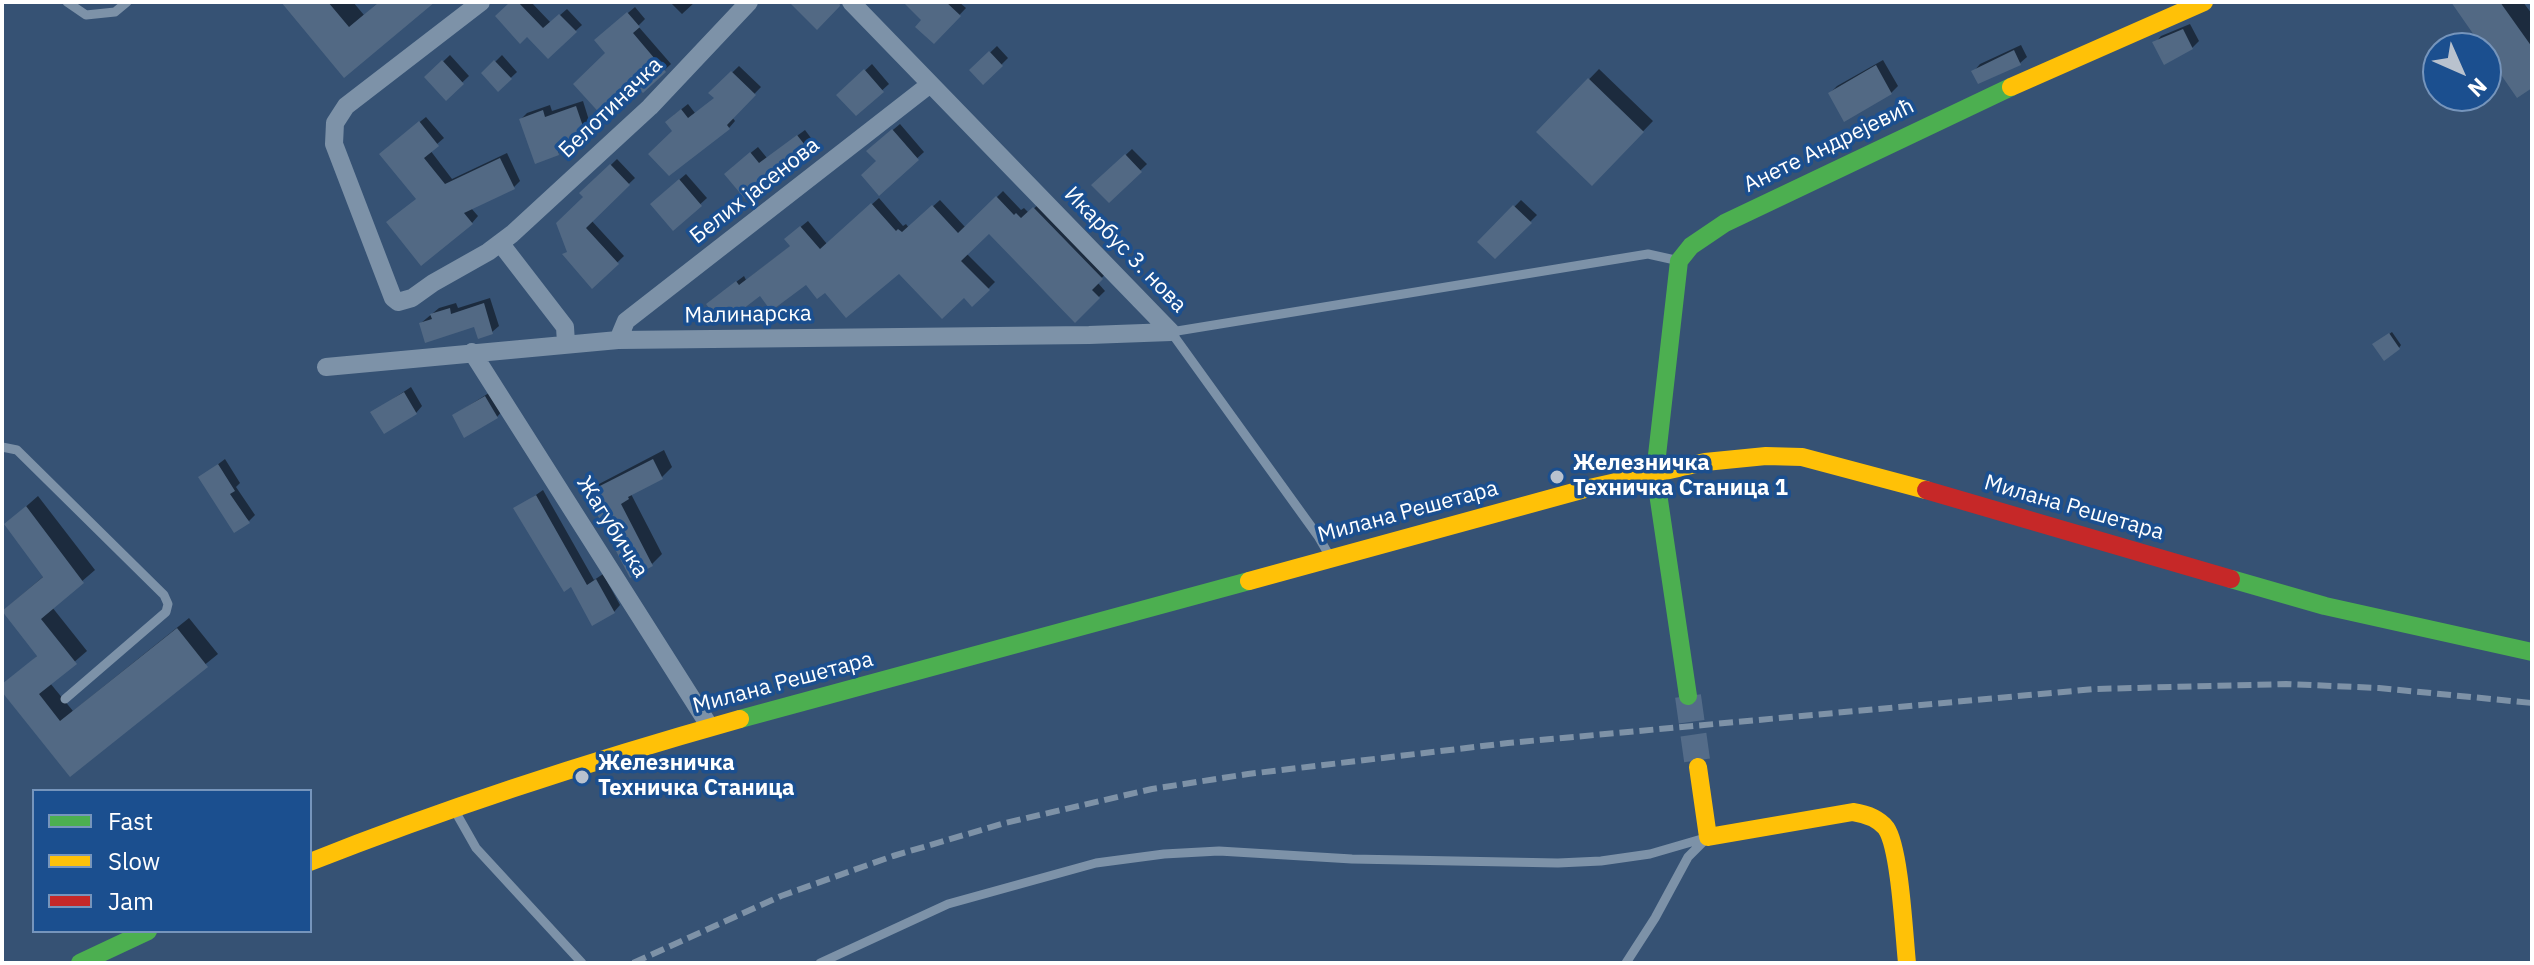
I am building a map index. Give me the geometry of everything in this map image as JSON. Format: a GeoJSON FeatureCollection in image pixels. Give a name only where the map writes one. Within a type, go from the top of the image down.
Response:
{"type":"FeatureCollection","features":[{"type":"Feature","properties":{"kind":"street","name":"Белотиначка"},"geometry":{"type":"LineString","coordinates":[[481,2],[346,106],[335,123],[334,144],[393,298],[403,302],[501,244],[650,107],[749,2]]}},
{"type":"Feature","properties":{"kind":"street","name":"Икарбус 3. нова"},"geometry":{"type":"LineString","coordinates":[[851,2],[1171,332]]}},
{"type":"Feature","properties":{"kind":"street","name":"Анете Андрејевић"},"geometry":{"type":"LineString","coordinates":[[1679,261],[1691,246],[1725,223],[1954,112],[2204,2]]}},
{"type":"Feature","properties":{"kind":"street","name":"Белих јасенова"},"geometry":{"type":"LineString","coordinates":[[618,340],[626,321],[929,85]]}},
{"type":"Feature","properties":{"kind":"street"},"geometry":{"type":"LineString","coordinates":[[501,244],[565,327],[566,343]]}},
{"type":"Feature","properties":{"kind":"street"},"geometry":{"type":"LineString","coordinates":[[1679,261],[1655,473],[1688,696]]}},
{"type":"Feature","properties":{"kind":"street","name":"Малинарска"},"geometry":{"type":"LineString","coordinates":[[326,367],[618,340],[1171,332]]}},
{"type":"Feature","properties":{"kind":"street","name":"Жагубичка"},"geometry":{"type":"LineString","coordinates":[[472,352],[710,727]]}},
{"type":"Feature","properties":{"kind":"street","name":"Милана Решетара"},"geometry":{"type":"LineString","coordinates":[[312,861],[453,808],[710,727],[1556,497],[1655,473],[1742,459],[1800,456],[1845,466],[2325,606],[2532,652]]}},
{"type":"Feature","properties":{"kind":"street"},"geometry":{"type":"LineString","coordinates":[[1698,767],[1708,837],[1853,812],[1872,816],[1886,828],[1893,843],[1907,963]]}},
{"type":"Feature","properties":{"kind":"street"},"geometry":{"type":"LineString","coordinates":[[80,963],[144,933]]}},
{"type":"Feature","properties":{"kind":"lane"},"geometry":{"type":"LineString","coordinates":[[67,2],[86,15],[115,12],[127,2]]}},
{"type":"Feature","properties":{"kind":"lane"},"geometry":{"type":"LineString","coordinates":[[1171,332],[1648,254],[1679,261]]}},
{"type":"Feature","properties":{"kind":"lane","name":"Икарбус 3. нова"},"geometry":{"type":"LineString","coordinates":[[1171,332],[1327,548],[1330,558]]}},
{"type":"Feature","properties":{"kind":"lane"},"geometry":{"type":"LineString","coordinates":[[2,447],[17,450],[164,595],[168,604],[166,612],[65,699]]}},
{"type":"Feature","properties":{"kind":"lane"},"geometry":{"type":"LineString","coordinates":[[453,808],[476,848],[582,963]]}},
{"type":"Feature","properties":{"kind":"lane"},"geometry":{"type":"LineString","coordinates":[[820,963],[948,904],[1096,863],[1219,851],[1352,859],[1558,863],[1650,854],[1708,837]]}},
{"type":"Feature","properties":{"kind":"lane"},"geometry":{"type":"LineString","coordinates":[[1626,963],[1688,857],[1708,837]]}},
{"type":"Feature","properties":{"kind":"building"},"geometry":{"type":"Polygon","coordinates":[[[281,2],[328,2],[349,27],[379,2],[435,2],[344,78],[281,2]]]}},
{"type":"Feature","properties":{"kind":"building"},"geometry":{"type":"Polygon","coordinates":[[[510,2],[518,2],[543,28],[559,14],[577,32],[548,59],[527,37],[520,44],[495,16],[510,2]]]}},
{"type":"Feature","properties":{"kind":"building"},"geometry":{"type":"Polygon","coordinates":[[[789,2],[839,2],[840,6],[817,30],[789,2]]]}},
{"type":"Feature","properties":{"kind":"building"},"geometry":{"type":"Polygon","coordinates":[[[903,2],[946,2],[961,16],[934,44],[915,27],[921,20],[903,2]]]}},
{"type":"Feature","properties":{"kind":"building"},"geometry":{"type":"Polygon","coordinates":[[[2451,2],[2500,2],[2532,47],[2532,88],[2517,98],[2502,76],[2502,32],[2472,32],[2451,2]]]}},
{"type":"Feature","properties":{"kind":"building"},"geometry":{"type":"Polygon","coordinates":[[[627,12],[640,27],[633,33],[666,72],[643,93],[637,87],[604,118],[573,84],[605,53],[594,40],[627,12]]]}},
{"type":"Feature","properties":{"kind":"building"},"geometry":{"type":"Polygon","coordinates":[[[2183,29],[2193,49],[2164,65],[2152,42],[2183,29]]]}},
{"type":"Feature","properties":{"kind":"building"},"geometry":{"type":"Polygon","coordinates":[[[2014,50],[2021,65],[1978,84],[1971,71],[2014,50]]]}},
{"type":"Feature","properties":{"kind":"building"},"geometry":{"type":"Polygon","coordinates":[[[989,51],[1003,66],[983,85],[969,70],[989,51]]]}},
{"type":"Feature","properties":{"kind":"building"},"geometry":{"type":"Polygon","coordinates":[[[442,60],[464,84],[446,101],[424,77],[442,60]]]}},
{"type":"Feature","properties":{"kind":"building"},"geometry":{"type":"Polygon","coordinates":[[[494,60],[512,79],[498,92],[481,73],[494,60]]]}},
{"type":"Feature","properties":{"kind":"building"},"geometry":{"type":"Polygon","coordinates":[[[1876,65],[1892,94],[1844,122],[1828,93],[1876,65]]]}},
{"type":"Feature","properties":{"kind":"building"},"geometry":{"type":"Polygon","coordinates":[[[864,69],[884,92],[856,116],[836,95],[864,69]]]}},
{"type":"Feature","properties":{"kind":"building"},"geometry":{"type":"Polygon","coordinates":[[[731,71],[756,95],[727,125],[730,129],[669,176],[648,154],[672,131],[665,122],[681,109],[688,118],[714,98],[708,93],[731,71]]]}},
{"type":"Feature","properties":{"kind":"building"},"geometry":{"type":"Polygon","coordinates":[[[1588,78],[1644,132],[1592,186],[1536,132],[1588,78]]]}},
{"type":"Feature","properties":{"kind":"building"},"geometry":{"type":"Polygon","coordinates":[[[576,106],[587,138],[557,148],[559,155],[535,164],[519,119],[543,110],[545,117],[576,106]]]}},
{"type":"Feature","properties":{"kind":"building"},"geometry":{"type":"Polygon","coordinates":[[[419,121],[439,146],[424,158],[445,184],[500,158],[515,189],[464,213],[473,224],[421,266],[386,222],[416,199],[379,154],[419,121]]]}},
{"type":"Feature","properties":{"kind":"building"},"geometry":{"type":"Polygon","coordinates":[[[892,129],[919,160],[879,196],[861,175],[876,161],[866,151],[892,129]]]}},
{"type":"Feature","properties":{"kind":"building"},"geometry":{"type":"Polygon","coordinates":[[[797,135],[812,154],[787,173],[782,167],[745,199],[724,174],[750,152],[759,163],[797,135]]]}},
{"type":"Feature","properties":{"kind":"building"},"geometry":{"type":"Polygon","coordinates":[[[1125,154],[1142,172],[1109,203],[1091,185],[1125,154]]]}},
{"type":"Feature","properties":{"kind":"building"},"geometry":{"type":"Polygon","coordinates":[[[610,164],[630,185],[586,228],[619,264],[592,289],[562,254],[567,252],[556,223],[583,197],[579,193],[610,164]]]}},
{"type":"Feature","properties":{"kind":"building"},"geometry":{"type":"Polygon","coordinates":[[[679,179],[702,206],[673,231],[650,204],[679,179]]]}},
{"type":"Feature","properties":{"kind":"building"},"geometry":{"type":"Polygon","coordinates":[[[996,196],[1021,218],[1033,207],[1103,279],[1092,290],[1100,298],[1075,323],[989,234],[961,261],[990,290],[972,307],[964,298],[942,319],[899,274],[846,318],[825,293],[817,299],[806,285],[771,311],[760,296],[722,325],[706,304],[736,281],[739,285],[790,246],[784,239],[800,226],[820,249],[871,203],[896,231],[902,232],[932,205],[958,233],[996,196]]]}},
{"type":"Feature","properties":{"kind":"building"},"geometry":{"type":"Polygon","coordinates":[[[1513,205],[1532,223],[1495,259],[1477,242],[1513,205]]]}},
{"type":"Feature","properties":{"kind":"building"},"geometry":{"type":"Polygon","coordinates":[[[484,303],[493,334],[478,339],[474,327],[425,343],[419,323],[432,319],[430,314],[450,308],[451,314],[484,303]]]}},
{"type":"Feature","properties":{"kind":"building"},"geometry":{"type":"Polygon","coordinates":[[[2389,333],[2400,349],[2384,361],[2372,344],[2389,333]]]}},
{"type":"Feature","properties":{"kind":"building"},"geometry":{"type":"Polygon","coordinates":[[[404,392],[417,414],[384,434],[370,412],[404,392]]]}},
{"type":"Feature","properties":{"kind":"building"},"geometry":{"type":"Polygon","coordinates":[[[485,396],[498,418],[464,438],[452,415],[485,396]]]}},
{"type":"Feature","properties":{"kind":"building"},"geometry":{"type":"Polygon","coordinates":[[[653,459],[663,479],[628,497],[621,504],[653,566],[630,578],[586,493],[653,459]]]}},
{"type":"Feature","properties":{"kind":"building"},"geometry":{"type":"Polygon","coordinates":[[[218,464],[235,491],[230,494],[250,523],[234,533],[198,477],[218,464]]]}},
{"type":"Feature","properties":{"kind":"building"},"geometry":{"type":"Polygon","coordinates":[[[536,495],[587,585],[596,579],[615,613],[592,626],[571,587],[564,592],[513,508],[536,495]]]}},
{"type":"Feature","properties":{"kind":"building"},"geometry":{"type":"Polygon","coordinates":[[[26,506],[84,583],[41,619],[77,664],[39,694],[60,721],[177,628],[208,667],[70,777],[2,692],[2,684],[37,656],[2,611],[43,577],[4,524],[26,506]]]}},
{"type":"Feature","properties":{"kind":"tunnel"},"geometry":{"type":"LineString","coordinates":[[1688,696],[1698,767]]}},
{"type":"Feature","properties":{"kind":"railway"},"geometry":{"type":"LineString","coordinates":[[633,963],[781,896],[893,856],[1005,823],[1152,789],[1248,774],[1508,743],[2095,689],[2286,684],[2379,688],[2532,703]]}},
{"type":"Feature","properties":{"kind":"traffic: fast"},"geometry":{"type":"LineString","coordinates":[[1688,696],[1655,473],[1679,261],[1691,246],[1725,223],[2011,87]]}},
{"type":"Feature","properties":{"kind":"traffic: fast"},"geometry":{"type":"LineString","coordinates":[[2231,579],[2325,606],[2532,652]]}},
{"type":"Feature","properties":{"kind":"traffic: fast"},"geometry":{"type":"LineString","coordinates":[[740,719],[1249,581]]}},
{"type":"Feature","properties":{"kind":"traffic: fast"},"geometry":{"type":"LineString","coordinates":[[80,963],[144,933]]}},
{"type":"Feature","properties":{"kind":"traffic: slow"},"geometry":{"type":"LineString","coordinates":[[2011,87],[2204,2]]}},
{"type":"Feature","properties":{"kind":"traffic: slow"},"geometry":{"type":"LineString","coordinates":[[1249,581],[1585,489],[1705,462],[1766,456],[1802,457],[1926,490]]}},
{"type":"Feature","properties":{"kind":"traffic: slow"},"geometry":{"type":"LineString","coordinates":[[312,861],[523,785],[740,719]]}},
{"type":"Feature","properties":{"kind":"traffic: slow"},"geometry":{"type":"LineString","coordinates":[[1698,767],[1708,837],[1853,812],[1871,817],[1883,825],[1891,838],[1895,854],[1907,963]]}},
{"type":"Feature","properties":{"kind":"traffic: jam"},"geometry":{"type":"LineString","coordinates":[[1926,490],[2231,579]]}},
{"type":"Feature","properties":{"kind":"place","name":"Железничка Техничка Станица 1"},"geometry":{"type":"Point","coordinates":[1557,477]}},
{"type":"Feature","properties":{"kind":"place","name":"Железничка Техничка Станица"},"geometry":{"type":"Point","coordinates":[582,777]}}]}
